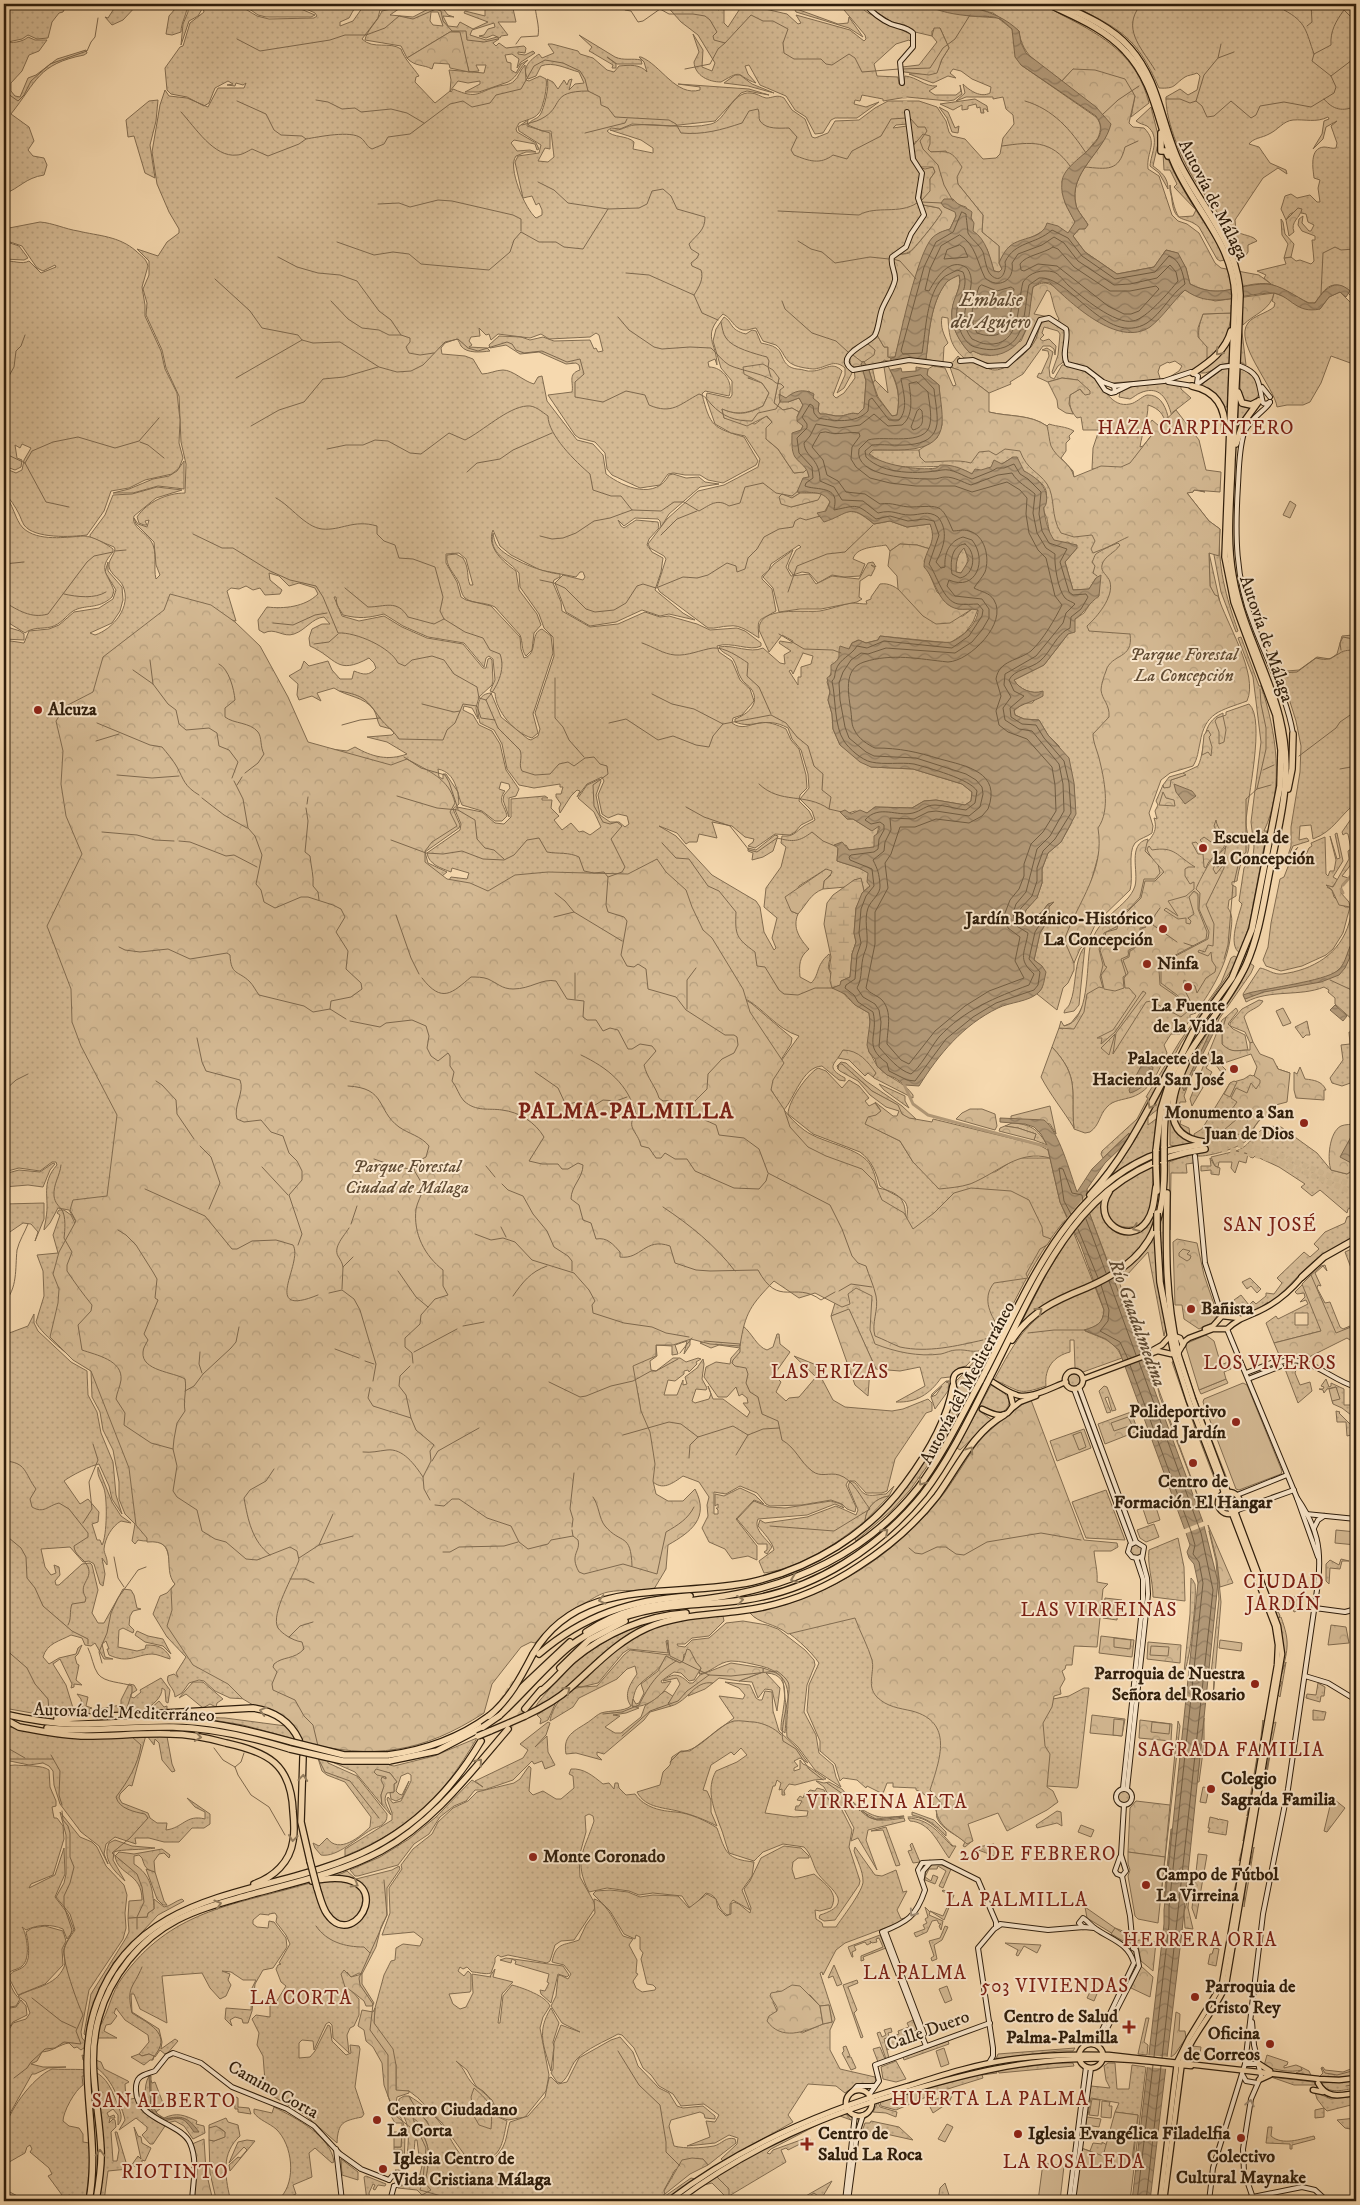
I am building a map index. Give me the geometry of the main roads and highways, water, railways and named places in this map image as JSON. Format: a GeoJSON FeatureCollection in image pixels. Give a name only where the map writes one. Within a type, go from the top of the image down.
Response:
{"type":"FeatureCollection","features":[{"type":"Feature","properties":{"kind":"highway","name":"Autovía de Málaga"},"geometry":{"type":"LineString","coordinates":[[1048,4],[1096,28],[1125,50],[1146,80],[1176,167],[1227,247]]}},
{"type":"Feature","properties":{"kind":"highway","name":"Autovía de Málaga"},"geometry":{"type":"LineString","coordinates":[[1059,4],[1094,21],[1117,36],[1138,57],[1155,88],[1180,162],[1227,247],[1234,282],[1236,380],[1230,556],[1239,601],[1272,690],[1283,729],[1286,766],[1282,810],[1262,914],[1247,962],[1235,986],[1180,1068],[1167,1104],[1164,1164]]}},
{"type":"Feature","properties":{"kind":"highway","name":"Autovía de Málaga"},"geometry":{"type":"LineString","coordinates":[[1175,1336],[1160,1282],[1156,1188],[1156,1151],[1159,1123],[1165,1093],[1177,1064],[1193,1032],[1232,978],[1252,929],[1280,786],[1281,750],[1278,726],[1268,692],[1234,602],[1225,557],[1235,323]]}},
{"type":"Feature","properties":{"kind":"highway"},"geometry":{"type":"LineString","coordinates":[[1192,374],[1207,364],[1221,350],[1235,323]]}},
{"type":"Feature","properties":{"kind":"highway"},"geometry":{"type":"LineString","coordinates":[[1233,456],[1239,430],[1262,400],[1251,405],[1242,403],[1238,397],[1236,380]]}},
{"type":"Feature","properties":{"kind":"highway"},"geometry":{"type":"LineString","coordinates":[[1192,385],[1211,394],[1219,402],[1224,413],[1221,540],[1224,575],[1238,625],[1278,726]]}},
{"type":"Feature","properties":{"kind":"highway"},"geometry":{"type":"LineString","coordinates":[[1282,810],[1292,769],[1293,734]]}},
{"type":"Feature","properties":{"kind":"highway"},"geometry":{"type":"LineString","coordinates":[[1090,1200],[1130,1144],[1180,1051],[1193,1032]]}},
{"type":"Feature","properties":{"kind":"highway"},"geometry":{"type":"LineString","coordinates":[[1191,1049],[1172,1106],[1173,1118],[1178,1130],[1185,1137],[1204,1145]]}},
{"type":"Feature","properties":{"kind":"highway","name":"Autovía del Mediterráneo"},"geometry":{"type":"LineString","coordinates":[[7,1721],[62,1730],[144,1725],[224,1732],[291,1746],[344,1761],[388,1758],[437,1751],[483,1727],[569,1647],[609,1623],[640,1614],[677,1607],[747,1600],[765,1596],[815,1579],[836,1569],[884,1534],[923,1494],[958,1439],[1048,1265],[1090,1200],[1123,1172],[1149,1157],[1183,1147],[1204,1145]]}},
{"type":"Feature","properties":{"kind":"highway","name":"Autovía del Mediterráneo"},"geometry":{"type":"LineString","coordinates":[[388,1758],[439,1743],[460,1734],[498,1712],[563,1647],[600,1623],[622,1613],[651,1605],[727,1595],[776,1585],[812,1572],[856,1546],[902,1506],[932,1468],[1032,1282],[1067,1225],[1082,1206],[1143,1166],[1204,1145]]}},
{"type":"Feature","properties":{"kind":"highway"},"geometry":{"type":"LineString","coordinates":[[1164,1164],[1167,1188],[1166,1220],[1167,1230],[1171,1235],[1167,1240],[1166,1248],[1166,1282],[1176,1354]]}},
{"type":"Feature","properties":{"kind":"highway"},"geometry":{"type":"LineString","coordinates":[[998,1362],[1028,1320],[1046,1306],[1119,1271],[1138,1255],[1155,1228],[1162,1204],[1164,1164]]}},
{"type":"Feature","properties":{"kind":"highway"},"geometry":{"type":"LineString","coordinates":[[1123,1178],[1110,1192],[1104,1207],[1109,1223],[1119,1230],[1132,1231],[1145,1224],[1153,1209],[1156,1188]]}},
{"type":"Feature","properties":{"kind":"highway"},"geometry":{"type":"LineString","coordinates":[[1302,1277],[1324,1257],[1356,1240]]}},
{"type":"Feature","properties":{"kind":"highway"},"geometry":{"type":"LineString","coordinates":[[498,1712],[536,1654],[544,1637],[554,1625],[584,1606],[616,1597],[740,1584],[780,1574],[821,1556],[856,1534],[892,1500],[921,1461],[944,1416],[952,1386]]}},
{"type":"Feature","properties":{"kind":"highway"},"geometry":{"type":"LineString","coordinates":[[525,1712],[556,1699],[617,1646],[646,1628],[687,1616],[738,1611],[771,1605],[817,1590],[858,1567],[878,1553],[927,1508],[984,1430],[1004,1415]]}},
{"type":"Feature","properties":{"kind":"highway"},"geometry":{"type":"LineString","coordinates":[[536,1654],[579,1624],[609,1611],[631,1602],[685,1590]]}},
{"type":"Feature","properties":{"kind":"highway"},"geometry":{"type":"LineString","coordinates":[[609,1611],[649,1600],[727,1595]]}},
{"type":"Feature","properties":{"kind":"highway"},"geometry":{"type":"LineString","coordinates":[[540,1692],[585,1651],[607,1637],[633,1625],[672,1614],[771,1605]]}},
{"type":"Feature","properties":{"kind":"highway"},"geometry":{"type":"LineString","coordinates":[[96,2201],[101,2148],[90,2076],[99,2016],[110,1987],[120,1972],[153,1936],[168,1925],[214,1905],[337,1870],[366,1858],[416,1828],[450,1795],[508,1726],[525,1712],[567,1659],[589,1640],[611,1627],[640,1614]]}},
{"type":"Feature","properties":{"kind":"highway"},"geometry":{"type":"LineString","coordinates":[[97,1727],[150,1715],[246,1708],[260,1709],[281,1718],[298,1740]]}},
{"type":"Feature","properties":{"kind":"highway","name":"Autovía del Mediterráneo"},"geometry":{"type":"LineString","coordinates":[[4,1714],[57,1723],[97,1727]]}},
{"type":"Feature","properties":{"kind":"highway"},"geometry":{"type":"LineString","coordinates":[[437,1751],[480,1738],[490,1731],[508,1726]]}},
{"type":"Feature","properties":{"kind":"highway"},"geometry":{"type":"LineString","coordinates":[[97,1727],[150,1734],[180,1734],[243,1746],[264,1754],[284,1772],[291,1789],[293,1802],[294,1834],[291,1849],[284,1863],[272,1875],[243,1887],[239,1891]]}},
{"type":"Feature","properties":{"kind":"highway"},"geometry":{"type":"LineString","coordinates":[[89,2201],[94,2147],[88,2034],[97,2002],[110,1976],[125,1955],[162,1922],[211,1899],[329,1866],[360,1854],[392,1837],[429,1809],[445,1793],[468,1763],[480,1738]]}},
{"type":"Feature","properties":{"kind":"highway"},"geometry":{"type":"LineString","coordinates":[[291,1884],[295,1886],[329,1878],[352,1881],[362,1888],[367,1903],[364,1912],[359,1918],[350,1923],[335,1921],[324,1910],[317,1888],[310,1861],[301,1822],[303,1756]]}},
{"type":"Feature","properties":{"kind":"main road"},"geometry":{"type":"LineString","coordinates":[[1176,1354],[1190,1338],[1219,1328],[1228,1329],[1231,1324],[1266,1308],[1282,1298],[1302,1277]]}},
{"type":"Feature","properties":{"kind":"main road"},"geometry":{"type":"LineString","coordinates":[[962,1399],[952,1386],[956,1374],[966,1370],[1016,1395],[1027,1396],[1066,1384],[1077,1388],[1082,1377],[1145,1354],[1175,1336],[1213,1326],[1222,1316],[1229,1318],[1244,1317]]}},
{"type":"Feature","properties":{"kind":"main road"},"geometry":{"type":"LineString","coordinates":[[1229,1318],[1231,1324]]}},
{"type":"Feature","properties":{"kind":"main road"},"geometry":{"type":"LineString","coordinates":[[1217,1321],[1219,1328]]}},
{"type":"Feature","properties":{"kind":"main road"},"geometry":{"type":"LineString","coordinates":[[1175,1336],[1183,1345]]}},
{"type":"Feature","properties":{"kind":"main road"},"geometry":{"type":"LineString","coordinates":[[1164,1343],[1168,1352]]}},
{"type":"Feature","properties":{"kind":"main road"},"geometry":{"type":"LineString","coordinates":[[1145,1354],[1158,1351],[1176,1354]]}},
{"type":"Feature","properties":{"kind":"main road"},"geometry":{"type":"LineString","coordinates":[[1160,2201],[1179,2063],[1226,1985],[1282,1654],[1278,1626],[1226,1493],[1176,1354]]}},
{"type":"Feature","properties":{"kind":"main road"},"geometry":{"type":"LineString","coordinates":[[1066,1384],[1069,1373],[1077,1372],[1082,1377]]}},
{"type":"Feature","properties":{"kind":"main road"},"geometry":{"type":"LineString","coordinates":[[982,1409],[997,1416],[1004,1415],[1025,1400],[1066,1384]]}},
{"type":"Feature","properties":{"kind":"main road"},"geometry":{"type":"LineString","coordinates":[[1010,1392],[1013,1401],[1011,1409]]}},
{"type":"Feature","properties":{"kind":"main road"},"geometry":{"type":"LineString","coordinates":[[1226,1493],[1237,1495],[1240,1505],[1234,1512],[1226,1513],[1219,1506],[1220,1498],[1226,1493]]}},
{"type":"Feature","properties":{"kind":"main road"},"geometry":{"type":"LineString","coordinates":[[1086,2045],[1097,2046],[1103,2057],[1101,2064],[1088,2068],[1079,2057],[1086,2045]]}},
{"type":"Feature","properties":{"kind":"main road"},"geometry":{"type":"LineString","coordinates":[[871,2097],[989,2068],[1079,2057]]}},
{"type":"Feature","properties":{"kind":"main road"},"geometry":{"type":"LineString","coordinates":[[677,2201],[752,2151],[847,2107],[871,2097],[989,2063],[1022,2058],[1103,2057],[1135,2059],[1281,2074],[1316,2080],[1331,2093],[1356,2092]]}},
{"type":"Feature","properties":{"kind":"main road"},"geometry":{"type":"LineString","coordinates":[[1164,2201],[1179,2063]]}},
{"type":"Feature","properties":{"kind":"main road"},"geometry":{"type":"LineString","coordinates":[[1259,2064],[1266,2070],[1281,2074]]}},
{"type":"Feature","properties":{"kind":"main road"},"geometry":{"type":"LineString","coordinates":[[1261,2072],[1270,2075],[1316,2080],[1356,2079]]}},
{"type":"Feature","properties":{"kind":"main road"},"geometry":{"type":"LineString","coordinates":[[1258,2082],[1270,2075]]}},
{"type":"Feature","properties":{"kind":"main road"},"geometry":{"type":"LineString","coordinates":[[1316,2080],[1313,2090],[1331,2096],[1356,2092]]}},
{"type":"Feature","properties":{"kind":"main road"},"geometry":{"type":"LineString","coordinates":[[1316,2080],[1324,2092],[1331,2096]]}},
{"type":"Feature","properties":{"kind":"main road"},"geometry":{"type":"LineString","coordinates":[[847,2107],[850,2094],[862,2090],[871,2097]]}},
{"type":"Feature","properties":{"kind":"main road"},"geometry":{"type":"LineString","coordinates":[[847,2107],[855,2115],[862,2115],[870,2110],[871,2097]]}},
{"type":"Feature","properties":{"kind":"main road"},"geometry":{"type":"LineString","coordinates":[[668,2201],[699,2177],[758,2142],[823,2113],[847,2107]]}},
{"type":"Feature","properties":{"kind":"water","name":"Embalse del Agujero"},"geometry":{"type":"Polygon","coordinates":[[[925,4],[975,8],[1009,23],[1019,31],[1021,43],[1026,53],[1096,107],[1111,124],[1107,134],[1077,182],[1075,193],[1076,205],[1088,225],[1085,229],[1079,229],[1073,236],[1085,252],[1117,274],[1154,267],[1166,250],[1178,253],[1186,268],[1190,284],[1211,291],[1266,284],[1282,288],[1308,303],[1315,303],[1330,287],[1339,285],[1350,291],[1346,297],[1340,292],[1329,297],[1320,309],[1312,310],[1300,307],[1274,293],[1212,300],[1203,299],[1185,290],[1150,327],[1137,332],[1124,332],[1096,321],[1070,302],[1050,283],[1041,282],[1033,287],[1027,325],[1019,341],[1003,353],[988,355],[973,351],[970,353],[959,339],[954,328],[952,310],[960,284],[959,275],[947,282],[933,310],[926,359],[891,362],[891,358],[895,357],[910,294],[926,247],[934,236],[950,229],[956,216],[955,212],[944,207],[941,203],[944,199],[953,199],[972,212],[973,231],[984,243],[994,271],[999,272],[1002,269],[999,263],[1008,248],[1041,232],[1047,223],[1058,226],[1068,233],[1075,222],[1063,198],[1062,182],[1071,166],[1095,143],[1100,135],[1101,126],[1096,116],[1021,65],[1015,57],[1012,29],[1002,20],[993,17],[948,13],[925,4]]]}},
{"type":"Feature","properties":{"kind":"water"},"geometry":{"type":"Polygon","coordinates":[[[863,361],[868,367],[877,397],[892,416],[897,415],[898,397],[897,386],[890,370],[901,368],[902,372],[916,371],[916,367],[928,369],[927,375],[939,385],[942,410],[942,424],[939,434],[925,446],[904,450],[873,450],[869,454],[882,461],[910,468],[929,469],[940,465],[947,465],[972,474],[975,469],[981,470],[991,467],[994,460],[1002,464],[1013,457],[1017,457],[1024,471],[1033,476],[1044,488],[1047,498],[1044,507],[1045,515],[1054,540],[1077,545],[1077,548],[1065,562],[1073,590],[1089,589],[1096,578],[1101,575],[1099,596],[1075,619],[1075,632],[1068,634],[1044,665],[1014,680],[1026,690],[1043,691],[1043,696],[1014,710],[1015,715],[1024,719],[1039,720],[1048,735],[1069,758],[1074,783],[1076,814],[1061,842],[1048,853],[1042,869],[1042,883],[1037,898],[1026,910],[1023,917],[1030,921],[1042,912],[1048,904],[1054,902],[1049,907],[1049,918],[1040,933],[1034,960],[1046,972],[1043,986],[1034,996],[998,1008],[974,1023],[953,1041],[919,1086],[905,1085],[887,1075],[877,1066],[867,1045],[870,1022],[869,1013],[855,1005],[845,994],[832,988],[840,985],[841,981],[850,977],[852,954],[856,942],[854,933],[856,908],[862,893],[870,886],[867,882],[868,873],[837,861],[838,848],[834,845],[842,842],[849,850],[874,847],[874,836],[880,828],[879,826],[872,831],[853,819],[847,819],[840,812],[845,810],[851,814],[860,810],[867,813],[875,807],[912,808],[924,801],[936,800],[965,805],[971,801],[972,792],[962,784],[913,769],[871,767],[860,762],[840,745],[833,729],[832,714],[828,700],[830,692],[827,678],[831,675],[831,665],[838,658],[840,646],[849,649],[852,643],[859,640],[866,643],[878,640],[880,636],[951,642],[960,637],[973,625],[978,610],[951,607],[941,597],[924,567],[932,542],[930,524],[907,527],[890,521],[874,524],[866,517],[854,512],[844,513],[824,522],[817,513],[826,511],[830,502],[827,498],[816,493],[797,492],[803,478],[809,477],[805,468],[795,457],[792,445],[792,433],[801,430],[803,426],[797,421],[797,417],[803,405],[799,398],[788,402],[780,402],[779,394],[786,398],[795,392],[806,391],[814,394],[813,398],[819,403],[818,411],[820,414],[843,416],[851,413],[858,414],[864,408],[866,381],[861,364],[863,361]],[[964,548],[957,558],[956,572],[961,573],[969,560],[964,548]]]}},
{"type":"Feature","properties":{"kind":"water"},"geometry":{"type":"Polygon","coordinates":[[[1174,784],[1192,791],[1196,796],[1185,804],[1176,792],[1174,784]]]}},
{"type":"Feature","properties":{"kind":"water"},"geometry":{"type":"Polygon","coordinates":[[[1356,938],[1356,944],[1345,968],[1339,975],[1321,982],[1264,992],[1245,999],[1243,995],[1249,993],[1330,975],[1341,968],[1350,946],[1356,938]]]}},
{"type":"Feature","properties":{"kind":"water"},"geometry":{"type":"Polygon","coordinates":[[[1335,1005],[1347,1016],[1343,1021],[1330,1010],[1335,1005]]]}},
{"type":"Feature","properties":{"kind":"water"},"geometry":{"type":"Polygon","coordinates":[[[1212,1028],[1215,1030],[1184,1091],[1182,1086],[1187,1081],[1212,1028]]]}},
{"type":"Feature","properties":{"kind":"water"},"geometry":{"type":"Polygon","coordinates":[[[1143,1062],[1153,1067],[1151,1076],[1142,1087],[1130,1093],[1129,1090],[1143,1062]]]}},
{"type":"Feature","properties":{"kind":"water"},"geometry":{"type":"Polygon","coordinates":[[[1000,1118],[1044,1120],[1059,1143],[1077,1192],[1092,1169],[1129,1133],[1129,1140],[1105,1163],[1087,1189],[1089,1212],[1203,1522],[1218,1582],[1182,1931],[1150,2201],[1132,2201],[1164,1924],[1198,1583],[1194,1564],[1187,1552],[1190,1545],[1186,1533],[1119,1350],[1106,1339],[1084,1330],[1101,1321],[1104,1310],[1081,1246],[1060,1202],[1047,1145],[1041,1134],[1034,1127],[1025,1124],[1000,1122],[1000,1118]]]}},
{"type":"Feature","properties":{"kind":"water"},"geometry":{"type":"Polygon","coordinates":[[[1352,1135],[1356,1137],[1356,1158],[1353,1164],[1340,1157],[1352,1135]]]}},
{"type":"Feature","properties":{"kind":"water"},"geometry":{"type":"Polygon","coordinates":[[[149,2076],[151,2076],[152,2101],[156,2112],[165,2119],[184,2118],[199,2132],[194,2132],[184,2120],[164,2121],[155,2115],[151,2109],[149,2076]]]}},
{"type":"Feature","properties":{"kind":"waterway"},"geometry":{"type":"LineString","coordinates":[[516,44],[521,37],[538,36],[535,4]]}},
{"type":"Feature","properties":{"kind":"waterway"},"geometry":{"type":"LineString","coordinates":[[618,4],[625,10],[631,11],[638,22],[643,21],[660,9],[669,14],[705,16],[710,20],[717,32],[713,36],[714,40],[725,43],[751,15],[763,21],[773,21],[788,29],[783,43],[784,53],[794,59],[821,59],[826,64],[832,65],[849,54],[855,58],[862,72],[899,69]]}},
{"type":"Feature","properties":{"kind":"waterway"},"geometry":{"type":"LineString","coordinates":[[1135,4],[1137,10],[1134,18],[1134,33],[1155,70]]}},
{"type":"Feature","properties":{"kind":"waterway"},"geometry":{"type":"LineString","coordinates":[[1307,26],[1312,22],[1311,4]]}},
{"type":"Feature","properties":{"kind":"waterway"},"geometry":{"type":"LineString","coordinates":[[237,39],[260,51],[330,40],[345,35],[366,35],[385,28],[399,16],[413,19],[436,9],[441,11],[443,21],[452,31],[466,31],[467,40],[484,42],[498,39]]}},
{"type":"Feature","properties":{"kind":"waterway"},"geometry":{"type":"LineString","coordinates":[[1284,10],[1292,14],[1305,28],[1314,54]]}},
{"type":"Feature","properties":{"kind":"waterway"},"geometry":{"type":"LineString","coordinates":[[1166,99],[1180,99],[1190,103],[1196,101],[1202,106],[1207,117],[1214,116],[1231,101],[1251,118],[1256,115],[1260,106],[1284,102],[1311,107],[1334,93],[1336,87],[1331,76],[1312,61],[1314,54],[1331,45],[1331,35],[1334,26],[1344,10],[1352,18],[1356,16]]}},
{"type":"Feature","properties":{"kind":"waterway"},"geometry":{"type":"LineString","coordinates":[[903,69],[930,68],[943,48],[955,39],[970,15]]}},
{"type":"Feature","properties":{"kind":"waterway"},"geometry":{"type":"LineString","coordinates":[[4,91],[18,101],[24,95],[31,81],[50,64],[87,51],[95,37],[98,18]]}},
{"type":"Feature","properties":{"kind":"waterway"},"geometry":{"type":"LineString","coordinates":[[685,69],[710,64],[718,49],[725,43]]}},
{"type":"Feature","properties":{"kind":"waterway"},"geometry":{"type":"LineString","coordinates":[[1196,101],[1204,75],[1218,58],[1221,44]]}},
{"type":"Feature","properties":{"kind":"waterway"},"geometry":{"type":"LineString","coordinates":[[1218,58],[1234,52]]}},
{"type":"Feature","properties":{"kind":"waterway"},"geometry":{"type":"LineString","coordinates":[[1331,76],[1356,57]]}},
{"type":"Feature","properties":{"kind":"waterway"},"geometry":{"type":"LineString","coordinates":[[237,101],[266,114],[274,130],[281,135],[302,136],[306,139],[350,134],[361,138],[372,149],[384,144],[388,137],[410,134],[450,104],[463,101],[472,107],[490,103],[496,95],[521,89],[534,66],[545,60],[563,63],[580,71],[585,79],[588,91],[600,97],[601,105],[608,108],[615,117],[669,120],[676,124],[681,133],[704,133],[734,126],[742,123],[749,111],[758,109],[759,120],[766,126],[789,128],[797,137],[791,150],[794,155],[810,160],[824,160],[833,155],[847,159],[852,151],[881,136],[891,119],[906,118]]}},
{"type":"Feature","properties":{"kind":"waterway"},"geometry":{"type":"LineString","coordinates":[[1102,115],[1118,100],[1139,86]]}},
{"type":"Feature","properties":{"kind":"waterway"},"geometry":{"type":"LineString","coordinates":[[522,125],[539,120],[548,114],[553,110],[558,100],[567,94],[588,91]]}},
{"type":"Feature","properties":{"kind":"waterway"},"geometry":{"type":"LineString","coordinates":[[1324,99],[1331,106],[1338,109],[1356,106]]}},
{"type":"Feature","properties":{"kind":"waterway"},"geometry":{"type":"LineString","coordinates":[[316,100],[328,102],[342,109],[355,108],[361,112],[391,109],[407,113],[424,123]]}},
{"type":"Feature","properties":{"kind":"waterway"},"geometry":{"type":"LineString","coordinates":[[1025,101],[1053,115],[1074,136],[1086,153]]}},
{"type":"Feature","properties":{"kind":"waterway"},"geometry":{"type":"LineString","coordinates":[[181,112],[213,147],[229,155],[239,155],[252,149],[268,156],[299,144],[306,139]]}},
{"type":"Feature","properties":{"kind":"waterway"},"geometry":{"type":"LineString","coordinates":[[910,118],[918,127],[925,127],[927,131],[920,141],[923,149],[938,165],[944,185],[953,201]]}},
{"type":"Feature","properties":{"kind":"waterway"},"geometry":{"type":"LineString","coordinates":[[585,133],[625,123],[627,119]]}},
{"type":"Feature","properties":{"kind":"waterway"},"geometry":{"type":"LineString","coordinates":[[1085,167],[1106,168],[1116,165],[1125,147],[1138,141]]}},
{"type":"Feature","properties":{"kind":"waterway"},"geometry":{"type":"LineString","coordinates":[[1002,146],[1040,144],[1055,151],[1070,166]]}},
{"type":"Feature","properties":{"kind":"waterway"},"geometry":{"type":"LineString","coordinates":[[538,182],[554,190],[568,203],[608,209],[639,208],[647,204],[652,191],[663,189],[671,196],[677,209],[705,217],[702,229],[689,244],[691,249],[699,254],[691,263],[692,266],[701,270],[702,273],[700,283],[694,295]]}},
{"type":"Feature","properties":{"kind":"waterway"},"geometry":{"type":"LineString","coordinates":[[378,204],[399,203],[410,207],[438,200],[452,201],[513,215],[521,219],[521,231]]}},
{"type":"Feature","properties":{"kind":"waterway"},"geometry":{"type":"LineString","coordinates":[[921,202],[942,203]]}},
{"type":"Feature","properties":{"kind":"waterway"},"geometry":{"type":"LineString","coordinates":[[778,211],[859,215],[873,211],[903,209],[917,203]]}},
{"type":"Feature","properties":{"kind":"waterway"},"geometry":{"type":"LineString","coordinates":[[337,242],[374,255],[393,252],[409,254],[421,264],[489,270],[510,252],[514,240],[521,232],[539,242],[556,242],[564,247],[583,249],[608,209]]}},
{"type":"Feature","properties":{"kind":"waterway"},"geometry":{"type":"LineString","coordinates":[[798,241],[811,249],[822,252],[835,263],[870,257],[889,259]]}},
{"type":"Feature","properties":{"kind":"waterway"},"geometry":{"type":"LineString","coordinates":[[1321,294],[1323,253],[1335,247],[1341,250],[1354,249],[1356,245]]}},
{"type":"Feature","properties":{"kind":"waterway"},"geometry":{"type":"LineString","coordinates":[[278,257],[297,267],[318,273],[340,275],[357,281],[379,311],[391,320],[401,335]]}},
{"type":"Feature","properties":{"kind":"waterway"},"geometry":{"type":"LineString","coordinates":[[893,259],[900,261],[916,279]]}},
{"type":"Feature","properties":{"kind":"waterway"},"geometry":{"type":"LineString","coordinates":[[626,273],[649,275],[694,295],[702,313],[718,320]]}},
{"type":"Feature","properties":{"kind":"waterway"},"geometry":{"type":"LineString","coordinates":[[215,279],[250,311],[262,328],[298,335],[302,340],[313,343],[340,342],[379,367],[397,372],[411,371],[423,365],[445,342],[458,339],[468,348],[478,351],[507,342],[512,344],[516,350],[524,353],[542,351],[567,362],[580,359],[584,374],[575,382],[575,397],[603,402],[626,391],[645,395],[649,405],[670,409],[681,405],[699,394],[725,415],[735,419],[752,421],[758,413],[776,409],[781,400]]}},
{"type":"Feature","properties":{"kind":"waterway"},"geometry":{"type":"LineString","coordinates":[[1348,293],[1356,301]]}},
{"type":"Feature","properties":{"kind":"waterway"},"geometry":{"type":"LineString","coordinates":[[331,301],[348,319],[362,328],[379,330],[389,335],[401,335],[410,338],[410,342],[406,347],[409,353],[420,355],[434,353]]}},
{"type":"Feature","properties":{"kind":"waterway"},"geometry":{"type":"LineString","coordinates":[[782,301],[785,309],[812,333],[836,341],[848,352]]}},
{"type":"Feature","properties":{"kind":"waterway"},"geometry":{"type":"LineString","coordinates":[[618,317],[629,330],[654,347],[662,349],[711,348],[729,365],[761,375],[781,384],[784,387],[780,390],[780,396]]}},
{"type":"Feature","properties":{"kind":"waterway"},"geometry":{"type":"LineString","coordinates":[[721,322],[724,335],[729,342],[745,350],[767,357],[771,377]]}},
{"type":"Feature","properties":{"kind":"waterway"},"geometry":{"type":"LineString","coordinates":[[4,385],[14,367],[16,351],[21,346],[25,335]]}},
{"type":"Feature","properties":{"kind":"waterway"},"geometry":{"type":"LineString","coordinates":[[236,378],[302,340]]}},
{"type":"Feature","properties":{"kind":"waterway"},"geometry":{"type":"LineString","coordinates":[[853,355],[862,362]]}},
{"type":"Feature","properties":{"kind":"waterway"},"geometry":{"type":"LineString","coordinates":[[251,426],[279,410],[304,402],[323,379],[344,377],[378,367]]}},
{"type":"Feature","properties":{"kind":"waterway"},"geometry":{"type":"LineString","coordinates":[[327,449],[346,445],[363,445],[375,440],[388,441],[410,453],[421,454],[449,433],[465,440],[512,410],[530,406],[548,416],[549,423],[558,440],[590,474],[593,490],[611,496],[621,496],[632,510],[661,511],[674,502],[684,502],[699,511],[717,502],[729,506],[740,503],[745,487],[763,483],[776,493],[792,496],[798,491]]}},
{"type":"Feature","properties":{"kind":"waterway"},"geometry":{"type":"LineString","coordinates":[[25,463],[32,451],[53,442],[78,437],[115,448],[139,441],[159,418]]}},
{"type":"Feature","properties":{"kind":"waterway"},"geometry":{"type":"LineString","coordinates":[[467,472],[477,463],[500,459],[513,450],[552,433]]}},
{"type":"Feature","properties":{"kind":"waterway"},"geometry":{"type":"LineString","coordinates":[[140,442],[148,445],[164,458]]}},
{"type":"Feature","properties":{"kind":"waterway"},"geometry":{"type":"LineString","coordinates":[[4,447],[6,454],[25,463],[46,502],[69,507]]}},
{"type":"Feature","properties":{"kind":"waterway"},"geometry":{"type":"LineString","coordinates":[[276,498],[304,520],[322,529],[354,524],[377,526],[377,534],[384,541],[395,545],[399,558],[413,559],[435,567],[443,597],[440,611],[444,619],[465,632],[483,638],[490,650],[500,654],[502,660],[501,672],[494,690],[486,700]]}},
{"type":"Feature","properties":{"kind":"waterway"},"geometry":{"type":"LineString","coordinates":[[540,536],[552,539],[563,538],[576,533],[594,521],[610,518],[632,510]]}},
{"type":"Feature","properties":{"kind":"waterway"},"geometry":{"type":"LineString","coordinates":[[661,535],[677,519],[697,511]]}},
{"type":"Feature","properties":{"kind":"waterway"},"geometry":{"type":"LineString","coordinates":[[540,580],[565,588],[586,609],[595,612],[614,610],[626,603],[637,586],[643,584],[656,588],[683,577],[697,578],[708,575],[727,563],[736,566],[737,572],[745,569],[748,558],[757,549],[764,537],[779,529],[793,527],[795,521],[800,518],[806,520],[820,516]]}},
{"type":"Feature","properties":{"kind":"waterway"},"geometry":{"type":"LineString","coordinates":[[788,592],[797,566],[827,554],[845,552],[873,525]]}},
{"type":"Feature","properties":{"kind":"waterway"},"geometry":{"type":"LineString","coordinates":[[193,534],[222,548],[233,548],[270,571],[290,580],[316,586],[323,597],[338,633],[354,635],[372,642],[388,651],[398,663],[405,666],[412,660],[432,656],[444,660],[454,674],[477,687],[479,698],[486,700],[498,728],[520,750],[520,766],[522,771],[535,775],[550,774],[559,764],[568,762],[574,766],[585,758],[594,757],[600,764],[607,766],[608,774],[593,785],[594,806],[603,822],[610,824],[617,822],[622,826],[611,839],[625,867],[622,872],[608,877]]}},
{"type":"Feature","properties":{"kind":"waterway"},"geometry":{"type":"LineString","coordinates":[[1097,576],[1093,573],[1095,566],[1092,562],[1095,555],[1128,537]]}},
{"type":"Feature","properties":{"kind":"waterway"},"geometry":{"type":"LineString","coordinates":[[115,551],[126,550]]}},
{"type":"Feature","properties":{"kind":"waterway"},"geometry":{"type":"LineString","coordinates":[[4,602],[30,615],[48,614],[87,562],[94,556],[113,552]]}},
{"type":"Feature","properties":{"kind":"waterway"},"geometry":{"type":"LineString","coordinates":[[4,564],[24,562]]}},
{"type":"Feature","properties":{"kind":"waterway"},"geometry":{"type":"LineString","coordinates":[[345,588],[368,607],[395,606],[404,611],[408,617],[434,624],[444,619]]}},
{"type":"Feature","properties":{"kind":"waterway"},"geometry":{"type":"LineString","coordinates":[[64,594],[80,597],[106,592]]}},
{"type":"Feature","properties":{"kind":"waterway"},"geometry":{"type":"LineString","coordinates":[[273,623],[293,625],[315,615],[327,613]]}},
{"type":"Feature","properties":{"kind":"waterway"},"geometry":{"type":"LineString","coordinates":[[314,644],[329,642],[338,634]]}},
{"type":"Feature","properties":{"kind":"waterway"},"geometry":{"type":"LineString","coordinates":[[779,634],[804,649],[833,650],[841,653]]}},
{"type":"Feature","properties":{"kind":"waterway"},"geometry":{"type":"LineString","coordinates":[[1341,650],[1340,643],[1343,637],[1353,639],[1356,635]]}},
{"type":"Feature","properties":{"kind":"waterway"},"geometry":{"type":"LineString","coordinates":[[642,643],[662,652],[675,655],[689,654],[713,648],[722,649],[736,655],[748,663],[747,676],[759,687],[771,714]]}},
{"type":"Feature","properties":{"kind":"waterway"},"geometry":{"type":"LineString","coordinates":[[1278,673],[1297,672],[1316,658],[1329,659],[1343,651],[1356,650]]}},
{"type":"Feature","properties":{"kind":"waterway"},"geometry":{"type":"LineString","coordinates":[[150,660],[153,684]]}},
{"type":"Feature","properties":{"kind":"waterway"},"geometry":{"type":"LineString","coordinates":[[219,664],[226,670],[235,700],[225,708],[225,717],[251,726],[258,732],[260,737],[264,754],[258,763],[245,773]]}},
{"type":"Feature","properties":{"kind":"waterway"},"geometry":{"type":"LineString","coordinates":[[133,670],[153,684],[168,704],[176,710],[179,724],[186,730],[209,728],[217,733],[219,746],[229,750],[238,762],[232,778]]}},
{"type":"Feature","properties":{"kind":"waterway"},"geometry":{"type":"LineString","coordinates":[[555,678],[555,718],[563,727],[569,740],[584,757]]}},
{"type":"Feature","properties":{"kind":"waterway"},"geometry":{"type":"LineString","coordinates":[[1234,883],[1239,861],[1246,852],[1246,799],[1257,789],[1266,749],[1266,728],[1260,689]]}},
{"type":"Feature","properties":{"kind":"waterway"},"geometry":{"type":"LineString","coordinates":[[340,691],[364,699],[399,739],[443,740],[447,730],[455,723],[463,704],[477,706],[481,718],[495,720]]}},
{"type":"Feature","properties":{"kind":"waterway"},"geometry":{"type":"LineString","coordinates":[[652,694],[672,704],[694,709],[723,724],[771,715],[786,723],[797,737],[808,746],[814,766],[823,774],[822,790],[831,797],[829,809],[842,812]]}},
{"type":"Feature","properties":{"kind":"waterway"},"geometry":{"type":"LineString","coordinates":[[422,704],[454,712],[460,711]]}},
{"type":"Feature","properties":{"kind":"waterway"},"geometry":{"type":"LineString","coordinates":[[1299,756],[1356,711]]}},
{"type":"Feature","properties":{"kind":"waterway"},"geometry":{"type":"LineString","coordinates":[[342,725],[360,720],[380,718]]}},
{"type":"Feature","properties":{"kind":"waterway"},"geometry":{"type":"LineString","coordinates":[[609,723],[626,719],[658,740],[673,736],[696,745],[709,747],[713,736],[723,724]]}},
{"type":"Feature","properties":{"kind":"waterway"},"geometry":{"type":"LineString","coordinates":[[97,723],[150,745],[162,747],[175,764],[187,786],[199,795]]}},
{"type":"Feature","properties":{"kind":"waterway"},"geometry":{"type":"LineString","coordinates":[[96,741],[119,734]]}},
{"type":"Feature","properties":{"kind":"waterway"},"geometry":{"type":"LineString","coordinates":[[404,757],[421,768],[445,775],[458,809]]}},
{"type":"Feature","properties":{"kind":"waterway"},"geometry":{"type":"LineString","coordinates":[[1263,770],[1274,765]]}},
{"type":"Feature","properties":{"kind":"waterway"},"geometry":{"type":"LineString","coordinates":[[1340,769],[1356,766]]}},
{"type":"Feature","properties":{"kind":"waterway"},"geometry":{"type":"LineString","coordinates":[[117,775],[152,778],[179,776]]}},
{"type":"Feature","properties":{"kind":"waterway"},"geometry":{"type":"LineString","coordinates":[[237,785],[242,777]]}},
{"type":"Feature","properties":{"kind":"waterway"},"geometry":{"type":"LineString","coordinates":[[234,781],[243,799],[248,828],[255,836],[262,855],[256,884],[261,890],[264,902],[275,908],[301,897],[308,897],[341,909],[345,917],[336,932],[348,951],[346,969],[361,983],[362,989],[351,997],[331,1001],[330,1009]]}},
{"type":"Feature","properties":{"kind":"waterway"},"geometry":{"type":"LineString","coordinates":[[759,784],[767,790],[784,797],[811,801],[829,809]]}},
{"type":"Feature","properties":{"kind":"waterway"},"geometry":{"type":"LineString","coordinates":[[1257,789],[1271,785]]}},
{"type":"Feature","properties":{"kind":"waterway"},"geometry":{"type":"LineString","coordinates":[[397,796],[437,808],[458,810],[475,820],[477,839],[485,848],[494,850],[504,859]]}},
{"type":"Feature","properties":{"kind":"waterway"},"geometry":{"type":"LineString","coordinates":[[307,804],[308,797]]}},
{"type":"Feature","properties":{"kind":"waterway"},"geometry":{"type":"LineString","coordinates":[[202,798],[224,815],[247,828]]}},
{"type":"Feature","properties":{"kind":"waterway"},"geometry":{"type":"LineString","coordinates":[[686,807],[704,817],[730,826],[749,850],[757,852],[777,838],[796,840],[812,832],[823,841],[835,846]]}},
{"type":"Feature","properties":{"kind":"waterway"},"geometry":{"type":"LineString","coordinates":[[306,808],[308,821],[305,852],[310,856],[313,886],[318,892],[319,900]]}},
{"type":"Feature","properties":{"kind":"waterway"},"geometry":{"type":"LineString","coordinates":[[102,832],[174,841]]}},
{"type":"Feature","properties":{"kind":"waterway"},"geometry":{"type":"LineString","coordinates":[[391,840],[426,853],[443,854],[462,851],[483,859],[504,860],[514,855],[527,840],[539,838],[547,852],[575,855],[579,857],[584,871],[604,872],[608,877],[606,905],[608,912],[624,917],[627,921],[621,955],[627,966],[634,967],[638,964],[646,969],[648,989],[676,997],[686,1010],[725,1035],[737,1037],[738,1045],[734,1053],[722,1059],[708,1074],[707,1089],[695,1101],[692,1113]]}},
{"type":"Feature","properties":{"kind":"waterway"},"geometry":{"type":"LineString","coordinates":[[179,841],[190,842],[226,856],[234,855],[257,867]]}},
{"type":"Feature","properties":{"kind":"waterway"},"geometry":{"type":"LineString","coordinates":[[662,843],[676,858],[689,859],[708,886],[719,891],[736,912],[736,926],[740,939],[755,952],[757,966],[765,967],[779,990],[784,994],[798,995],[815,988],[834,988]]}},
{"type":"Feature","properties":{"kind":"waterway"},"geometry":{"type":"LineString","coordinates":[[1343,885],[1356,870]]}},
{"type":"Feature","properties":{"kind":"waterway"},"geometry":{"type":"LineString","coordinates":[[1224,959],[1228,945],[1233,885]]}},
{"type":"Feature","properties":{"kind":"waterway"},"geometry":{"type":"LineString","coordinates":[[1341,889],[1343,893]]}},
{"type":"Feature","properties":{"kind":"waterway"},"geometry":{"type":"LineString","coordinates":[[555,893],[574,912]]}},
{"type":"Feature","properties":{"kind":"waterway"},"geometry":{"type":"LineString","coordinates":[[1160,908],[1155,915],[1153,925],[1177,942]]}},
{"type":"Feature","properties":{"kind":"waterway"},"geometry":{"type":"LineString","coordinates":[[554,917],[574,912],[622,941]]}},
{"type":"Feature","properties":{"kind":"waterway"},"geometry":{"type":"LineString","coordinates":[[396,915],[411,958],[419,974]]}},
{"type":"Feature","properties":{"kind":"waterway"},"geometry":{"type":"LineString","coordinates":[[1184,943],[1193,946]]}},
{"type":"Feature","properties":{"kind":"waterway"},"geometry":{"type":"LineString","coordinates":[[119,947],[125,950],[140,952],[168,949],[190,959],[227,953],[230,955],[234,970],[246,978],[259,995],[304,1006],[313,1012],[330,1009],[346,1019]]}},
{"type":"Feature","properties":{"kind":"waterway"},"geometry":{"type":"LineString","coordinates":[[687,1009],[687,980],[696,968]]}},
{"type":"Feature","properties":{"kind":"waterway"},"geometry":{"type":"LineString","coordinates":[[575,973],[575,999]]}},
{"type":"Feature","properties":{"kind":"waterway"},"geometry":{"type":"LineString","coordinates":[[422,978],[435,991],[441,993],[447,993],[458,988],[471,977],[486,978],[509,989],[519,989],[551,980],[556,981],[567,999],[584,1001],[583,1017],[587,1020],[596,1020],[603,1031],[610,1028],[618,1030],[628,1049],[632,1049],[640,1044],[652,1046],[656,1051],[644,1065],[659,1098],[663,1101],[675,1102],[694,1115],[716,1125],[719,1135],[744,1138],[759,1149],[768,1173],[830,1205],[842,1229],[852,1256],[858,1263],[866,1266],[873,1285],[877,1301],[874,1326],[875,1336],[900,1347],[910,1349],[942,1348],[983,1340]]}},
{"type":"Feature","properties":{"kind":"waterway"},"geometry":{"type":"LineString","coordinates":[[1330,980],[1356,992]]}},
{"type":"Feature","properties":{"kind":"waterway"},"geometry":{"type":"LineString","coordinates":[[350,1021],[380,1027],[386,1023],[412,1020],[426,1026],[429,1036],[427,1048],[431,1056],[438,1061],[448,1053],[450,1056],[450,1066],[454,1072],[452,1081],[464,1101],[473,1107],[514,1113],[531,1122],[544,1137],[529,1161],[542,1164],[558,1164],[562,1169],[568,1169],[578,1163],[583,1165],[571,1199],[579,1205],[583,1220],[591,1223],[596,1239],[610,1242],[620,1252],[620,1257],[627,1257],[649,1246],[662,1244],[670,1246],[675,1263],[696,1270],[758,1270],[766,1282],[773,1288],[787,1292],[803,1292],[821,1300],[835,1292]]}},
{"type":"Feature","properties":{"kind":"waterway"},"geometry":{"type":"LineString","coordinates":[[197,1038],[206,1071],[240,1080],[241,1089],[236,1109],[237,1119],[244,1122],[261,1120],[271,1132],[283,1136],[289,1153],[297,1161],[302,1171],[302,1180],[289,1195],[302,1234],[298,1245]]}},
{"type":"Feature","properties":{"kind":"waterway"},"geometry":{"type":"LineString","coordinates":[[581,1055],[608,1071],[628,1094],[636,1114],[632,1123],[633,1130],[641,1146],[649,1148],[656,1158],[661,1158],[665,1153],[675,1159],[687,1159],[695,1171],[734,1188],[759,1189],[766,1181],[768,1174]]}},
{"type":"Feature","properties":{"kind":"waterway"},"geometry":{"type":"LineString","coordinates":[[535,1072],[558,1088],[565,1103],[569,1104],[580,1101],[592,1107],[603,1100],[616,1101],[627,1097]]}},
{"type":"Feature","properties":{"kind":"waterway"},"geometry":{"type":"LineString","coordinates":[[4,1091],[16,1080],[28,1074]]}},
{"type":"Feature","properties":{"kind":"waterway"},"geometry":{"type":"LineString","coordinates":[[156,1081],[176,1100],[177,1114],[194,1139]]}},
{"type":"Feature","properties":{"kind":"waterway"},"geometry":{"type":"LineString","coordinates":[[903,1082],[913,1104],[928,1115],[1052,1148]]}},
{"type":"Feature","properties":{"kind":"waterway"},"geometry":{"type":"LineString","coordinates":[[348,1086],[360,1088],[375,1095],[387,1114],[399,1127],[429,1146],[426,1157],[420,1160],[414,1170],[424,1187],[417,1204],[416,1227],[418,1236],[426,1251],[443,1270],[443,1286],[448,1295],[435,1299],[421,1315],[420,1324],[405,1338],[405,1347],[412,1353],[413,1363]]}},
{"type":"Feature","properties":{"kind":"waterway"},"geometry":{"type":"LineString","coordinates":[[200,1146],[211,1157],[220,1183],[209,1209]]}},
{"type":"Feature","properties":{"kind":"waterway"},"geometry":{"type":"LineString","coordinates":[[374,1159],[414,1170]]}},
{"type":"Feature","properties":{"kind":"waterway"},"geometry":{"type":"LineString","coordinates":[[61,1165],[54,1196],[64,1216],[64,1238],[72,1252],[67,1265],[67,1271],[92,1305],[91,1311],[78,1325],[82,1350],[108,1359],[118,1368],[121,1380],[116,1399],[125,1413],[124,1425],[151,1443],[173,1449]]}},
{"type":"Feature","properties":{"kind":"waterway"},"geometry":{"type":"LineString","coordinates":[[486,1166],[495,1177]]}},
{"type":"Feature","properties":{"kind":"waterway"},"geometry":{"type":"LineString","coordinates":[[262,1167],[288,1195]]}},
{"type":"Feature","properties":{"kind":"waterway"},"geometry":{"type":"LineString","coordinates":[[502,1184],[508,1190],[523,1196],[533,1214],[547,1231],[554,1247],[572,1261],[572,1271]]}},
{"type":"Feature","properties":{"kind":"waterway"},"geometry":{"type":"LineString","coordinates":[[145,1189],[205,1216],[232,1249],[237,1249],[252,1241],[276,1240],[293,1245],[295,1253],[287,1294],[291,1300],[300,1300],[318,1295]]}},
{"type":"Feature","properties":{"kind":"waterway"},"geometry":{"type":"LineString","coordinates":[[351,1224],[357,1206]]}},
{"type":"Feature","properties":{"kind":"waterway"},"geometry":{"type":"LineString","coordinates":[[663,1207],[702,1236],[735,1271]]}},
{"type":"Feature","properties":{"kind":"waterway"},"geometry":{"type":"LineString","coordinates":[[4,1303],[14,1285],[17,1250],[28,1224]]}},
{"type":"Feature","properties":{"kind":"waterway"},"geometry":{"type":"LineString","coordinates":[[501,1227],[506,1237]]}},
{"type":"Feature","properties":{"kind":"waterway"},"geometry":{"type":"LineString","coordinates":[[343,1267],[337,1249],[349,1228]]}},
{"type":"Feature","properties":{"kind":"waterway"},"geometry":{"type":"LineString","coordinates":[[118,1230],[136,1245],[157,1279],[155,1298],[158,1300],[144,1334],[148,1340],[143,1350],[144,1358],[153,1367],[185,1379],[185,1411],[177,1423],[174,1439],[173,1449],[177,1466],[173,1491],[177,1497],[197,1510],[202,1531],[215,1539],[226,1542],[246,1559],[257,1560],[290,1547],[297,1551],[299,1560],[280,1604],[276,1622],[278,1628],[285,1634],[302,1642],[304,1649],[296,1655],[274,1664],[273,1667],[277,1672],[272,1684],[273,1690],[295,1700],[304,1716],[313,1725],[318,1746]]}},
{"type":"Feature","properties":{"kind":"waterway"},"geometry":{"type":"LineString","coordinates":[[475,1234],[491,1240],[503,1238],[515,1242],[532,1260],[574,1273],[589,1290],[595,1301],[592,1305],[593,1313],[624,1323],[652,1327],[666,1333],[689,1337]]}},
{"type":"Feature","properties":{"kind":"waterway"},"geometry":{"type":"LineString","coordinates":[[342,1289],[343,1267],[353,1257]]}},
{"type":"Feature","properties":{"kind":"waterway"},"geometry":{"type":"LineString","coordinates":[[513,1296],[531,1274],[547,1266]]}},
{"type":"Feature","properties":{"kind":"waterway"},"geometry":{"type":"LineString","coordinates":[[398,1271],[416,1297],[428,1307]]}},
{"type":"Feature","properties":{"kind":"waterway"},"geometry":{"type":"LineString","coordinates":[[839,1291],[851,1284],[872,1287]]}},
{"type":"Feature","properties":{"kind":"waterway"},"geometry":{"type":"LineString","coordinates":[[329,1293],[342,1290],[354,1299],[360,1310],[376,1364],[373,1381]]}},
{"type":"Feature","properties":{"kind":"waterway"},"geometry":{"type":"LineString","coordinates":[[463,1326],[484,1322]]}},
{"type":"Feature","properties":{"kind":"waterway"},"geometry":{"type":"LineString","coordinates":[[185,1391],[194,1386],[203,1374],[231,1348],[236,1342],[239,1327]]}},
{"type":"Feature","properties":{"kind":"waterway"},"geometry":{"type":"LineString","coordinates":[[414,1352],[457,1329]]}},
{"type":"Feature","properties":{"kind":"waterway"},"geometry":{"type":"LineString","coordinates":[[1028,1333],[1054,1330],[1084,1330]]}},
{"type":"Feature","properties":{"kind":"waterway"},"geometry":{"type":"LineString","coordinates":[[680,1353],[692,1338]]}},
{"type":"Feature","properties":{"kind":"waterway"},"geometry":{"type":"LineString","coordinates":[[985,1339],[993,1338]]}},
{"type":"Feature","properties":{"kind":"waterway"},"geometry":{"type":"LineString","coordinates":[[704,1341],[740,1344],[740,1352],[732,1363],[735,1366],[746,1368],[748,1374],[746,1383],[750,1392],[758,1397],[762,1414],[778,1421],[782,1440],[815,1473],[839,1475],[848,1480],[870,1509],[834,1531],[770,1526]]}},
{"type":"Feature","properties":{"kind":"waterway"},"geometry":{"type":"LineString","coordinates":[[335,1349],[359,1358]]}},
{"type":"Feature","properties":{"kind":"waterway"},"geometry":{"type":"LineString","coordinates":[[200,1352],[199,1364],[202,1373]]}},
{"type":"Feature","properties":{"kind":"waterway"},"geometry":{"type":"LineString","coordinates":[[549,1382],[580,1397],[586,1396],[611,1386],[633,1381],[678,1359]]}},
{"type":"Feature","properties":{"kind":"waterway"},"geometry":{"type":"LineString","coordinates":[[365,1361],[374,1364]]}},
{"type":"Feature","properties":{"kind":"waterway"},"geometry":{"type":"LineString","coordinates":[[410,1366],[400,1376],[399,1386],[406,1395],[411,1418]]}},
{"type":"Feature","properties":{"kind":"waterway"},"geometry":{"type":"LineString","coordinates":[[370,1388],[368,1398],[373,1406],[411,1418],[416,1430],[434,1445],[430,1451],[431,1461],[423,1477],[424,1489],[430,1500]]}},
{"type":"Feature","properties":{"kind":"waterway"},"geometry":{"type":"LineString","coordinates":[[623,1435],[669,1422],[681,1424],[698,1437],[733,1426],[748,1435],[763,1429],[779,1428]]}},
{"type":"Feature","properties":{"kind":"waterway"},"geometry":{"type":"LineString","coordinates":[[432,1461],[438,1451],[479,1428]]}},
{"type":"Feature","properties":{"kind":"waterway"},"geometry":{"type":"LineString","coordinates":[[736,1455],[748,1435]]}},
{"type":"Feature","properties":{"kind":"waterway"},"geometry":{"type":"LineString","coordinates":[[689,1458],[690,1445],[698,1437]]}},
{"type":"Feature","properties":{"kind":"waterway"},"geometry":{"type":"LineString","coordinates":[[83,1523],[92,1509],[89,1482],[98,1460],[93,1444]]}},
{"type":"Feature","properties":{"kind":"waterway"},"geometry":{"type":"LineString","coordinates":[[363,1452],[393,1450],[403,1454],[423,1477]]}},
{"type":"Feature","properties":{"kind":"waterway"},"geometry":{"type":"LineString","coordinates":[[4,1461],[21,1466],[27,1473],[36,1489],[30,1499],[32,1507],[43,1510],[59,1503],[69,1509],[88,1533],[88,1537],[74,1546],[74,1549],[84,1561],[89,1571],[83,1589],[86,1598],[85,1602],[72,1604],[68,1625]]}},
{"type":"Feature","properties":{"kind":"waterway"},"geometry":{"type":"LineString","coordinates":[[270,1555],[255,1537],[249,1522],[244,1498],[250,1490],[266,1481],[274,1469]]}},
{"type":"Feature","properties":{"kind":"waterway"},"geometry":{"type":"LineString","coordinates":[[572,1527],[573,1519],[570,1509],[574,1473]]}},
{"type":"Feature","properties":{"kind":"waterway"},"geometry":{"type":"LineString","coordinates":[[593,1497],[605,1526],[624,1540],[630,1548],[632,1566]]}},
{"type":"Feature","properties":{"kind":"waterway"},"geometry":{"type":"LineString","coordinates":[[435,1505],[444,1506],[452,1499],[459,1499],[487,1518],[511,1526],[519,1542],[528,1549],[548,1544],[551,1540],[573,1536],[578,1540],[575,1557],[576,1566],[579,1572],[584,1574],[623,1564],[657,1574],[666,1532],[686,1518],[694,1507]]}},
{"type":"Feature","properties":{"kind":"waterway"},"geometry":{"type":"LineString","coordinates":[[319,1545],[333,1514]]}},
{"type":"Feature","properties":{"kind":"waterway"},"geometry":{"type":"LineString","coordinates":[[572,1530],[573,1536]]}},
{"type":"Feature","properties":{"kind":"waterway"},"geometry":{"type":"LineString","coordinates":[[909,1548],[915,1553],[922,1554],[937,1547],[946,1547],[956,1554],[964,1555],[987,1542],[1041,1533],[1081,1540]]}},
{"type":"Feature","properties":{"kind":"waterway"},"geometry":{"type":"LineString","coordinates":[[299,1558],[319,1545],[353,1536]]}},
{"type":"Feature","properties":{"kind":"waterway"},"geometry":{"type":"LineString","coordinates":[[9,1538],[21,1548],[26,1557],[27,1578],[35,1588],[43,1606],[72,1631],[88,1639],[88,1644]]}},
{"type":"Feature","properties":{"kind":"waterway"},"geometry":{"type":"LineString","coordinates":[[443,1552],[450,1552],[459,1547],[504,1546],[518,1542]]}},
{"type":"Feature","properties":{"kind":"waterway"},"geometry":{"type":"LineString","coordinates":[[114,1557],[118,1578],[124,1587]]}},
{"type":"Feature","properties":{"kind":"waterway"},"geometry":{"type":"LineString","coordinates":[[102,1663],[99,1652],[107,1633],[111,1613],[118,1598],[138,1570],[146,1567]]}},
{"type":"Feature","properties":{"kind":"waterway"},"geometry":{"type":"LineString","coordinates":[[290,1579],[305,1579],[314,1583]]}},
{"type":"Feature","properties":{"kind":"waterway"},"geometry":{"type":"LineString","coordinates":[[289,1637],[300,1626],[313,1622]]}},
{"type":"Feature","properties":{"kind":"waterway"},"geometry":{"type":"LineString","coordinates":[[667,1641],[670,1656],[709,1675],[731,1676],[777,1671],[782,1675],[788,1682],[789,1687],[782,1734],[783,1741],[796,1749],[809,1769],[823,1780]]}},
{"type":"Feature","properties":{"kind":"waterway"},"geometry":{"type":"LineString","coordinates":[[4,1648],[27,1668],[35,1684],[48,1699],[49,1710]]}},
{"type":"Feature","properties":{"kind":"waterway"},"geometry":{"type":"LineString","coordinates":[[88,1648],[95,1668],[101,1677],[109,1681],[132,1686],[125,1714]]}},
{"type":"Feature","properties":{"kind":"waterway"},"geometry":{"type":"LineString","coordinates":[[603,1714],[622,1712],[639,1705],[654,1680],[676,1661]]}},
{"type":"Feature","properties":{"kind":"waterway"},"geometry":{"type":"LineString","coordinates":[[622,1736],[650,1711],[678,1701],[687,1691],[709,1675]]}},
{"type":"Feature","properties":{"kind":"waterway"},"geometry":{"type":"LineString","coordinates":[[670,1762],[680,1752],[702,1743],[720,1728],[734,1721],[761,1723],[781,1735]]}},
{"type":"Feature","properties":{"kind":"waterway"},"geometry":{"type":"LineString","coordinates":[[132,1737],[141,1745],[140,1752],[132,1772],[116,1797],[124,1807],[145,1814],[148,1818],[130,1838],[112,1853],[137,1874],[142,1887],[144,1902],[137,1917],[137,1929]]}},
{"type":"Feature","properties":{"kind":"waterway"},"geometry":{"type":"LineString","coordinates":[[4,1746],[25,1758]]}},
{"type":"Feature","properties":{"kind":"waterway"},"geometry":{"type":"LineString","coordinates":[[214,1748],[223,1760],[235,1767],[251,1795],[269,1807],[285,1835]]}},
{"type":"Feature","properties":{"kind":"waterway"},"geometry":{"type":"LineString","coordinates":[[235,1767],[241,1762],[244,1753]]}},
{"type":"Feature","properties":{"kind":"waterway"},"geometry":{"type":"LineString","coordinates":[[51,1755],[60,1771],[59,1795],[62,1805]]}},
{"type":"Feature","properties":{"kind":"waterway"},"geometry":{"type":"LineString","coordinates":[[318,1758],[325,1772],[350,1781],[379,1818]]}},
{"type":"Feature","properties":{"kind":"waterway"},"geometry":{"type":"LineString","coordinates":[[9,1759],[53,1759]]}},
{"type":"Feature","properties":{"kind":"waterway"},"geometry":{"type":"LineString","coordinates":[[827,1783],[850,1799],[869,1817],[877,1820],[904,1817]]}},
{"type":"Feature","properties":{"kind":"waterway"},"geometry":{"type":"LineString","coordinates":[[14,2078],[27,2068],[45,2049],[55,2048],[64,2042],[81,2044],[76,2031],[83,2015],[70,1982],[64,1953],[64,1948],[72,1930],[64,1906],[64,1896],[74,1867],[70,1857],[70,1833],[68,1826],[63,1820],[62,1811]]}},
{"type":"Feature","properties":{"kind":"waterway"},"geometry":{"type":"LineString","coordinates":[[908,1817],[922,1819],[934,1825],[953,1846]]}},
{"type":"Feature","properties":{"kind":"waterway"},"geometry":{"type":"LineString","coordinates":[[384,1880],[387,1915],[359,1978],[360,1985],[373,2004],[370,2030],[388,2055],[388,2096],[396,2116],[420,2135],[426,2148],[420,2190],[459,2201]]}},
{"type":"Feature","properties":{"kind":"waterway"},"geometry":{"type":"LineString","coordinates":[[316,1926],[331,1940],[343,1945],[364,1947],[370,1953]]}},
{"type":"Feature","properties":{"kind":"waterway"},"geometry":{"type":"LineString","coordinates":[[142,1967],[131,1988],[130,2004],[132,2013],[153,2027],[160,2037],[159,2049],[152,2060]]}},
{"type":"Feature","properties":{"kind":"waterway"},"geometry":{"type":"LineString","coordinates":[[32,1998],[61,2021],[76,2028]]}},
{"type":"Feature","properties":{"kind":"waterway"},"geometry":{"type":"LineString","coordinates":[[618,2051],[639,2085],[660,2105],[666,2152],[680,2166]]}},
{"type":"Feature","properties":{"kind":"waterway"},"geometry":{"type":"LineString","coordinates":[[1322,2068],[1325,2073],[1337,2075],[1356,2070]]}},
{"type":"Feature","properties":{"kind":"waterway"},"geometry":{"type":"LineString","coordinates":[[1346,2086],[1356,2084]]}},
{"type":"Feature","properties":{"kind":"tunnel"},"geometry":{"type":"LineString","coordinates":[[902,83],[907,112]]}},
{"type":"Feature","properties":{"kind":"tunnel"},"geometry":{"type":"LineString","coordinates":[[950,365],[960,361]]}},
{"type":"Feature","properties":{"kind":"tunnel"},"geometry":{"type":"LineString","coordinates":[[1204,1144],[1240,1145],[1272,1152],[1356,1187]]}},
{"type":"Feature","properties":{"kind":"tunnel"},"geometry":{"type":"LineString","coordinates":[[1205,1149],[1225,1150],[1263,1157],[1300,1170],[1354,1193]]}},
{"type":"Feature","properties":{"kind":"tunnel"},"geometry":{"type":"LineString","coordinates":[[962,1399],[982,1409]]}},
{"type":"Feature","properties":{"kind":"tunnel"},"geometry":{"type":"LineString","coordinates":[[502,1701],[516,1680]]}},
{"type":"Feature","properties":{"kind":"tunnel"},"geometry":{"type":"LineString","coordinates":[[508,1729],[525,1709]]}},
{"type":"Feature","properties":{"kind":"place","name":"Alcuza"},"geometry":{"type":"Point","coordinates":[38,710]}},
{"type":"Feature","properties":{"kind":"place","name":"Escuela de la Concepción"},"geometry":{"type":"Point","coordinates":[1203,848]}},
{"type":"Feature","properties":{"kind":"place","name":"Jardín Botánico-Histórico La Concepción"},"geometry":{"type":"Point","coordinates":[1163,929]}},
{"type":"Feature","properties":{"kind":"place","name":"Ninfa"},"geometry":{"type":"Point","coordinates":[1147,964]}},
{"type":"Feature","properties":{"kind":"place","name":"La Fuente de la Vida"},"geometry":{"type":"Point","coordinates":[1188,987]}},
{"type":"Feature","properties":{"kind":"place","name":"Palacete de la Hacienda San José"},"geometry":{"type":"Point","coordinates":[1234,1069]}},
{"type":"Feature","properties":{"kind":"place","name":"Monumento a San Juan de Dios"},"geometry":{"type":"Point","coordinates":[1304,1123]}},
{"type":"Feature","properties":{"kind":"place","name":"Bañista"},"geometry":{"type":"Point","coordinates":[1191,1309]}},
{"type":"Feature","properties":{"kind":"place","name":"Polideportivo Ciudad Jardín"},"geometry":{"type":"Point","coordinates":[1236,1422]}},
{"type":"Feature","properties":{"kind":"place","name":"Centro de Formación El Hangar"},"geometry":{"type":"Point","coordinates":[1193,1463]}},
{"type":"Feature","properties":{"kind":"place","name":"Parroquia de Nuestra Señora del Rosario"},"geometry":{"type":"Point","coordinates":[1255,1684]}},
{"type":"Feature","properties":{"kind":"place","name":"Colegio Sagrada Familia"},"geometry":{"type":"Point","coordinates":[1211,1789]}},
{"type":"Feature","properties":{"kind":"place","name":"Monte Coronado"},"geometry":{"type":"Point","coordinates":[533,1857]}},
{"type":"Feature","properties":{"kind":"place","name":"Campo de Fútbol La Virreina"},"geometry":{"type":"Point","coordinates":[1146,1885]}},
{"type":"Feature","properties":{"kind":"place","name":"Parroquia de Cristo Rey"},"geometry":{"type":"Point","coordinates":[1195,1997]}},
{"type":"Feature","properties":{"kind":"place","name":"Centro de Salud Palma-Palmilla"},"geometry":{"type":"Point","coordinates":[1129,2027]}},
{"type":"Feature","properties":{"kind":"place","name":"Oficina de Correos"},"geometry":{"type":"Point","coordinates":[1270,2044]}},
{"type":"Feature","properties":{"kind":"place","name":"Centro Ciudadano La Corta"},"geometry":{"type":"Point","coordinates":[377,2120]}},
{"type":"Feature","properties":{"kind":"place","name":"Iglesia Evangélica Filadelfia"},"geometry":{"type":"Point","coordinates":[1018,2134]}},
{"type":"Feature","properties":{"kind":"place","name":"Colectivo Cultural Maynake"},"geometry":{"type":"Point","coordinates":[1241,2138]}},
{"type":"Feature","properties":{"kind":"place","name":"Centro de Salud La Roca"},"geometry":{"type":"Point","coordinates":[807,2144]}},
{"type":"Feature","properties":{"kind":"place","name":"Iglesia Centro de Vida Cristiana Málaga"},"geometry":{"type":"Point","coordinates":[383,2169]}},
{"type":"Feature","properties":{"kind":"district","name":"HAZA CARPINTERO"},"geometry":{"type":"Point","coordinates":[1196,428]}},
{"type":"Feature","properties":{"kind":"district","name":"PALMA-PALMILLA"},"geometry":{"type":"Point","coordinates":[626,1111]}},
{"type":"Feature","properties":{"kind":"district","name":"SAN JOSÉ"},"geometry":{"type":"Point","coordinates":[1270,1225]}},
{"type":"Feature","properties":{"kind":"district","name":"LOS VIVEROS"},"geometry":{"type":"Point","coordinates":[1270,1363]}},
{"type":"Feature","properties":{"kind":"district","name":"LAS ERIZAS"},"geometry":{"type":"Point","coordinates":[830,1372]}},
{"type":"Feature","properties":{"kind":"district","name":"CIUDAD JARDÍN"},"geometry":{"type":"Point","coordinates":[1284,1593]}},
{"type":"Feature","properties":{"kind":"district","name":"LAS VIRREINAS"},"geometry":{"type":"Point","coordinates":[1099,1610]}},
{"type":"Feature","properties":{"kind":"district","name":"SAGRADA FAMILIA"},"geometry":{"type":"Point","coordinates":[1231,1750]}},
{"type":"Feature","properties":{"kind":"district","name":"VIRREINA ALTA"},"geometry":{"type":"Point","coordinates":[887,1802]}},
{"type":"Feature","properties":{"kind":"district","name":"26 DE FEBRERO"},"geometry":{"type":"Point","coordinates":[1038,1854]}},
{"type":"Feature","properties":{"kind":"district","name":"LA PALMILLA"},"geometry":{"type":"Point","coordinates":[1017,1900]}},
{"type":"Feature","properties":{"kind":"district","name":"HERRERA ORIA"},"geometry":{"type":"Point","coordinates":[1200,1940]}},
{"type":"Feature","properties":{"kind":"district","name":"LA PALMA"},"geometry":{"type":"Point","coordinates":[915,1973]}},
{"type":"Feature","properties":{"kind":"district","name":"503 VIVIENDAS"},"geometry":{"type":"Point","coordinates":[1055,1986]}},
{"type":"Feature","properties":{"kind":"district","name":"LA CORTA"},"geometry":{"type":"Point","coordinates":[301,1998]}},
{"type":"Feature","properties":{"kind":"district","name":"HUERTA LA PALMA"},"geometry":{"type":"Point","coordinates":[990,2099]}},
{"type":"Feature","properties":{"kind":"district","name":"SAN ALBERTO"},"geometry":{"type":"Point","coordinates":[164,2101]}},
{"type":"Feature","properties":{"kind":"district","name":"LA ROSALEDA"},"geometry":{"type":"Point","coordinates":[1074,2162]}},
{"type":"Feature","properties":{"kind":"district","name":"RIOTINTO"},"geometry":{"type":"Point","coordinates":[175,2172]}},
{"type":"Feature","properties":{"kind":"park label","name":"Parque Forestal La Concepción"},"geometry":{"type":"Point","coordinates":[1184,665]}},
{"type":"Feature","properties":{"kind":"park label","name":"Parque Forestal Ciudad de Málaga"},"geometry":{"type":"Point","coordinates":[407,1177]}},
{"type":"Feature","properties":{"kind":"water label","name":"Río Guadalmedina"},"geometry":{"type":"Point","coordinates":[1137,1323]}}]}
